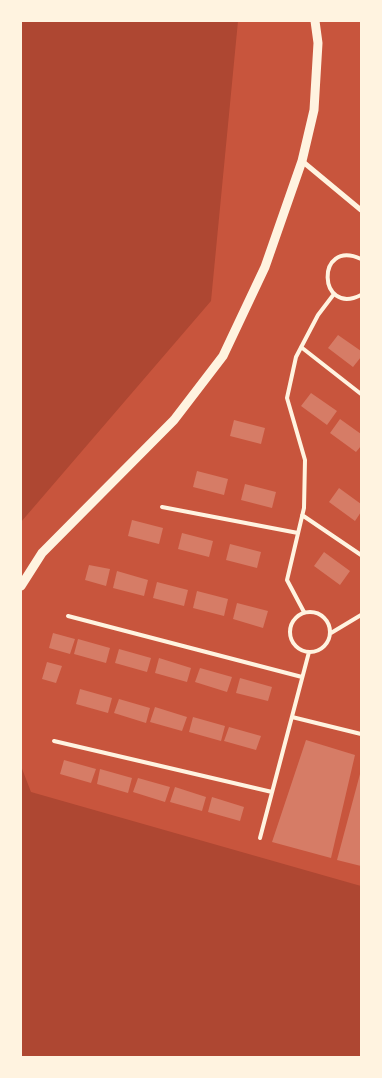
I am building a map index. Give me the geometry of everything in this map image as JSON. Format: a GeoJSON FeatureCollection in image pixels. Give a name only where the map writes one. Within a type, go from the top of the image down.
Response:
{"type":"FeatureCollection","features":[{"type":"Feature","properties":{"kind":"street"},"geometry":{"type":"LineString","coordinates":[[21,586],[42,553],[174,420],[223,356],[265,267],[302,161],[314,110],[318,43],[315,21]]}},
{"type":"Feature","properties":{"kind":"street"},"geometry":{"type":"LineString","coordinates":[[302,161],[361,210]]}},
{"type":"Feature","properties":{"kind":"lane"},"geometry":{"type":"LineString","coordinates":[[361,258],[346,255],[333,261],[329,267],[327,281],[334,294],[340,298],[355,298],[361,295]]}},
{"type":"Feature","properties":{"kind":"lane"},"geometry":{"type":"LineString","coordinates":[[304,612],[287,580],[304,508],[305,460],[286,398],[296,357],[318,315],[334,294]]}},
{"type":"Feature","properties":{"kind":"lane"},"geometry":{"type":"LineString","coordinates":[[301,347],[361,394]]}},
{"type":"Feature","properties":{"kind":"lane"},"geometry":{"type":"LineString","coordinates":[[162,507],[298,533]]}},
{"type":"Feature","properties":{"kind":"lane"},"geometry":{"type":"LineString","coordinates":[[302,515],[361,555]]}},
{"type":"Feature","properties":{"kind":"lane"},"geometry":{"type":"LineString","coordinates":[[304,612],[312,612],[320,614],[326,619],[331,633],[324,647],[317,651],[309,652],[301,650],[295,645],[291,638],[290,630],[292,622],[297,616],[304,612]]}},
{"type":"Feature","properties":{"kind":"lane"},"geometry":{"type":"LineString","coordinates":[[331,633],[361,614]]}},
{"type":"Feature","properties":{"kind":"lane"},"geometry":{"type":"LineString","coordinates":[[68,616],[302,677]]}},
{"type":"Feature","properties":{"kind":"lane"},"geometry":{"type":"LineString","coordinates":[[260,838],[309,652]]}},
{"type":"Feature","properties":{"kind":"lane"},"geometry":{"type":"LineString","coordinates":[[292,718],[361,734]]}},
{"type":"Feature","properties":{"kind":"lane"},"geometry":{"type":"LineString","coordinates":[[54,741],[272,792]]}},
{"type":"Feature","properties":{"kind":"shaded area"},"geometry":{"type":"Polygon","coordinates":[[[21,21],[238,21],[211,301],[21,522],[21,21]]]}},
{"type":"Feature","properties":{"kind":"shaded area"},"geometry":{"type":"Polygon","coordinates":[[[21,766],[31,792],[361,886],[361,1057],[21,1057],[21,766]]]}},
{"type":"Feature","properties":{"kind":"building"},"geometry":{"type":"Polygon","coordinates":[[[338,335],[361,351],[361,357],[353,367],[328,348],[338,335]]]}},
{"type":"Feature","properties":{"kind":"building"},"geometry":{"type":"Polygon","coordinates":[[[311,393],[337,411],[327,425],[301,406],[311,393]]]}},
{"type":"Feature","properties":{"kind":"building"},"geometry":{"type":"Polygon","coordinates":[[[340,419],[361,434],[361,446],[356,452],[330,433],[340,419]]]}},
{"type":"Feature","properties":{"kind":"building"},"geometry":{"type":"Polygon","coordinates":[[[234,420],[265,428],[261,444],[230,436],[234,420]]]}},
{"type":"Feature","properties":{"kind":"building"},"geometry":{"type":"Polygon","coordinates":[[[197,471],[228,479],[224,495],[193,487],[197,471]]]}},
{"type":"Feature","properties":{"kind":"building"},"geometry":{"type":"Polygon","coordinates":[[[245,484],[276,492],[272,508],[241,500],[245,484]]]}},
{"type":"Feature","properties":{"kind":"building"},"geometry":{"type":"Polygon","coordinates":[[[339,488],[361,504],[361,512],[355,521],[329,502],[339,488]]]}},
{"type":"Feature","properties":{"kind":"building"},"geometry":{"type":"Polygon","coordinates":[[[132,520],[163,528],[159,544],[128,536],[132,520]]]}},
{"type":"Feature","properties":{"kind":"building"},"geometry":{"type":"Polygon","coordinates":[[[182,533],[213,541],[209,557],[178,549],[182,533]]]}},
{"type":"Feature","properties":{"kind":"building"},"geometry":{"type":"Polygon","coordinates":[[[230,544],[261,552],[257,568],[226,560],[230,544]]]}},
{"type":"Feature","properties":{"kind":"building"},"geometry":{"type":"Polygon","coordinates":[[[324,552],[350,571],[340,585],[314,566],[324,552]]]}},
{"type":"Feature","properties":{"kind":"building"},"geometry":{"type":"Polygon","coordinates":[[[89,565],[110,569],[106,586],[85,580],[89,565]]]}},
{"type":"Feature","properties":{"kind":"building"},"geometry":{"type":"Polygon","coordinates":[[[117,571],[148,580],[144,596],[113,588],[117,571]]]}},
{"type":"Feature","properties":{"kind":"building"},"geometry":{"type":"Polygon","coordinates":[[[157,582],[188,590],[184,606],[153,598],[157,582]]]}},
{"type":"Feature","properties":{"kind":"building"},"geometry":{"type":"Polygon","coordinates":[[[197,591],[228,599],[224,616],[193,608],[197,591]]]}},
{"type":"Feature","properties":{"kind":"building"},"geometry":{"type":"Polygon","coordinates":[[[237,603],[268,611],[263,628],[233,619],[237,603]]]}},
{"type":"Feature","properties":{"kind":"building"},"geometry":{"type":"Polygon","coordinates":[[[53,633],[75,639],[70,654],[49,648],[53,633]]]}},
{"type":"Feature","properties":{"kind":"building"},"geometry":{"type":"Polygon","coordinates":[[[78,639],[110,648],[106,663],[74,654],[78,639]]]}},
{"type":"Feature","properties":{"kind":"building"},"geometry":{"type":"Polygon","coordinates":[[[119,649],[151,658],[147,672],[115,663],[119,649]]]}},
{"type":"Feature","properties":{"kind":"building"},"geometry":{"type":"Polygon","coordinates":[[[159,658],[191,668],[187,682],[155,673],[159,658]]]}},
{"type":"Feature","properties":{"kind":"building"},"geometry":{"type":"Polygon","coordinates":[[[47,662],[62,666],[56,683],[42,679],[47,662]]]}},
{"type":"Feature","properties":{"kind":"building"},"geometry":{"type":"Polygon","coordinates":[[[200,668],[232,677],[227,692],[195,682],[200,668]]]}},
{"type":"Feature","properties":{"kind":"building"},"geometry":{"type":"Polygon","coordinates":[[[240,678],[272,687],[268,701],[236,693],[240,678]]]}},
{"type":"Feature","properties":{"kind":"building"},"geometry":{"type":"Polygon","coordinates":[[[80,689],[112,698],[108,713],[76,704],[80,689]]]}},
{"type":"Feature","properties":{"kind":"building"},"geometry":{"type":"Polygon","coordinates":[[[119,699],[150,708],[146,723],[114,713],[119,699]]]}},
{"type":"Feature","properties":{"kind":"building"},"geometry":{"type":"Polygon","coordinates":[[[155,707],[187,717],[182,731],[150,722],[155,707]]]}},
{"type":"Feature","properties":{"kind":"building"},"geometry":{"type":"Polygon","coordinates":[[[193,717],[225,726],[221,741],[189,732],[193,717]]]}},
{"type":"Feature","properties":{"kind":"building"},"geometry":{"type":"Polygon","coordinates":[[[229,727],[261,736],[256,750],[224,741],[229,727]]]}},
{"type":"Feature","properties":{"kind":"building"},"geometry":{"type":"Polygon","coordinates":[[[306,740],[355,755],[331,858],[272,842],[306,740]]]}},
{"type":"Feature","properties":{"kind":"building"},"geometry":{"type":"Polygon","coordinates":[[[64,760],[96,769],[91,783],[60,774],[64,760]]]}},
{"type":"Feature","properties":{"kind":"building"},"geometry":{"type":"Polygon","coordinates":[[[100,769],[132,778],[128,793],[97,784],[100,769]]]}},
{"type":"Feature","properties":{"kind":"building"},"geometry":{"type":"Polygon","coordinates":[[[361,774],[361,866],[337,860],[361,774]]]}},
{"type":"Feature","properties":{"kind":"building"},"geometry":{"type":"Polygon","coordinates":[[[138,778],[170,787],[165,802],[133,792],[138,778]]]}},
{"type":"Feature","properties":{"kind":"building"},"geometry":{"type":"Polygon","coordinates":[[[175,787],[206,797],[202,811],[170,802],[175,787]]]}},
{"type":"Feature","properties":{"kind":"building"},"geometry":{"type":"Polygon","coordinates":[[[212,797],[244,807],[240,821],[208,812],[212,797]]]}}]}
